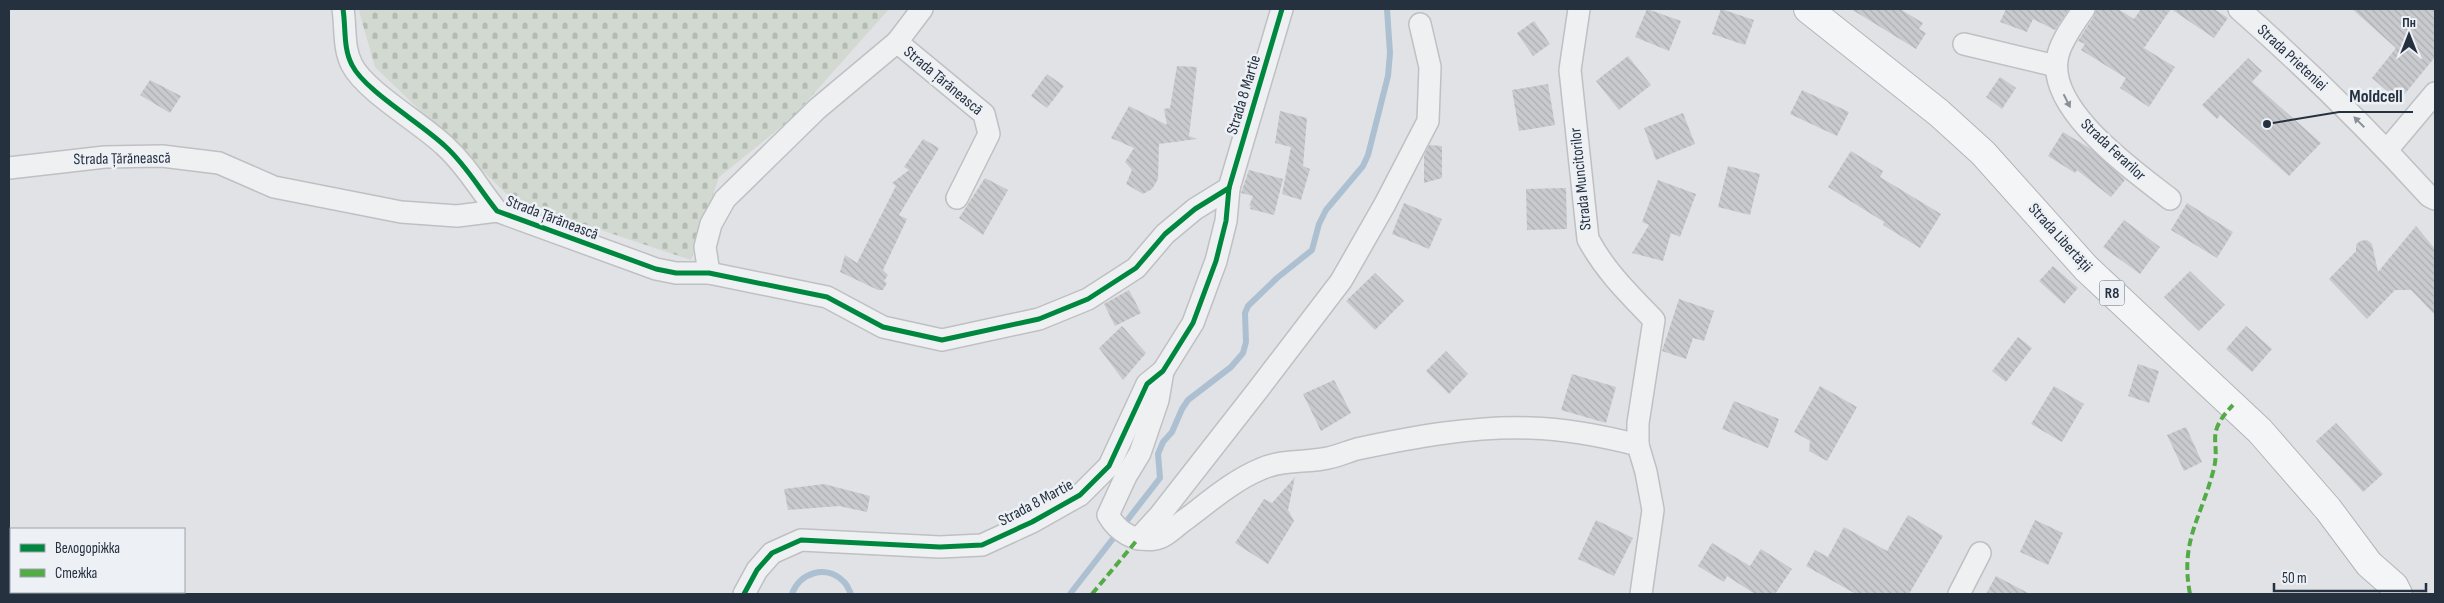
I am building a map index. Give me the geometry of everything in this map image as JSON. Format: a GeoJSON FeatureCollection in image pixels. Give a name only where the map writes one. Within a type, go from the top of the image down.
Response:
{"type":"FeatureCollection","features":[{"type":"Feature","properties":{"kind":"highway","name":"Strada Libertății"},"geometry":{"type":"LineString","coordinates":[[1808,9],[1939,113],[1983,153],[2086,268],[2260,431],[2328,510],[2369,564],[2399,592]]}},
{"type":"Feature","properties":{"kind":"street","name":"Strada Țărănească"},"geometry":{"type":"LineString","coordinates":[[343,9],[346,43],[353,67],[371,88],[445,146],[473,176],[497,212]]}},
{"type":"Feature","properties":{"kind":"street"},"geometry":{"type":"LineString","coordinates":[[897,42],[922,9]]}},
{"type":"Feature","properties":{"kind":"street","name":"Strada 8 Martie"},"geometry":{"type":"LineString","coordinates":[[744,594],[757,570],[772,553],[800,540],[940,547],[982,545],[1032,522],[1080,495],[1109,466],[1147,384],[1163,370],[1194,323],[1216,261],[1226,221],[1229,188],[1282,9]]}},
{"type":"Feature","properties":{"kind":"street","name":"Strada Muncitorilor"},"geometry":{"type":"LineString","coordinates":[[1579,9],[1570,70],[1588,239],[1600,261],[1616,282],[1654,320],[1638,423],[1638,445],[1646,472],[1653,510],[1641,594]]}},
{"type":"Feature","properties":{"kind":"street"},"geometry":{"type":"LineString","coordinates":[[1964,44],[2056,66],[2062,44],[2084,9]]}},
{"type":"Feature","properties":{"kind":"street","name":"Strada Prieteniei"},"geometry":{"type":"LineString","coordinates":[[2239,9],[2297,60],[2387,150],[2433,200]]}},
{"type":"Feature","properties":{"kind":"street"},"geometry":{"type":"LineString","coordinates":[[1126,532],[1160,515],[1258,391],[1341,281],[1385,204],[1428,122],[1430,67],[1420,24]]}},
{"type":"Feature","properties":{"kind":"street","name":"Strada Țărănească"},"geometry":{"type":"LineString","coordinates":[[9,168],[105,157],[162,156],[219,163],[274,187],[401,212],[457,216],[497,212],[656,269],[676,273],[709,273],[705,247],[711,224],[726,199],[817,109],[897,42],[984,114],[989,134],[958,198]]}},
{"type":"Feature","properties":{"kind":"street","name":"Strada Ferarilor"},"geometry":{"type":"LineString","coordinates":[[2056,66],[2059,83],[2069,106],[2089,131],[2170,199]]}},
{"type":"Feature","properties":{"kind":"street"},"geometry":{"type":"LineString","coordinates":[[2387,150],[2435,93]]}},
{"type":"Feature","properties":{"kind":"street"},"geometry":{"type":"LineString","coordinates":[[709,273],[826,298],[883,327],[942,340],[1039,318],[1088,299],[1136,268],[1166,234],[1195,209],[1229,188]]}},
{"type":"Feature","properties":{"kind":"street","name":"Strada 8 Martie"},"geometry":{"type":"LineString","coordinates":[[1126,532],[1108,515],[1126,476],[1140,453],[1158,400],[1163,370]]}},
{"type":"Feature","properties":{"kind":"street"},"geometry":{"type":"LineString","coordinates":[[1126,532],[1156,539],[1231,485],[1262,468],[1291,461],[1327,458],[1407,440],[1468,431],[1529,428],[1580,432],[1638,445]]}},
{"type":"Feature","properties":{"kind":"street"},"geometry":{"type":"LineString","coordinates":[[1959,594],[1980,553]]}},
{"type":"Feature","properties":{"kind":"green space"},"geometry":{"type":"Polygon","coordinates":[[[362,9],[889,9],[792,118],[719,177],[691,260],[514,201],[375,67],[359,11],[362,9]]]}},
{"type":"Feature","properties":{"kind":"building"},"geometry":{"type":"Polygon","coordinates":[[[1647,9],[1681,21],[1669,51],[1635,37],[1647,9]]]}},
{"type":"Feature","properties":{"kind":"building"},"geometry":{"type":"Polygon","coordinates":[[[1721,9],[1754,20],[1745,45],[1712,34],[1721,9]]]}},
{"type":"Feature","properties":{"kind":"building"},"geometry":{"type":"Polygon","coordinates":[[[1851,9],[1900,9],[1923,23],[1919,29],[1926,33],[1916,49],[1851,9]]]}},
{"type":"Feature","properties":{"kind":"building"},"geometry":{"type":"Polygon","coordinates":[[[2006,9],[2069,9],[2055,30],[2033,19],[2027,32],[2000,22],[2006,9]]]}},
{"type":"Feature","properties":{"kind":"building"},"geometry":{"type":"Polygon","coordinates":[[[2096,9],[2118,9],[2134,19],[2141,9],[2171,9],[2144,48],[2175,67],[2149,107],[2120,88],[2126,78],[2081,50],[2085,44],[2078,41],[2094,16],[2096,9]]]}},
{"type":"Feature","properties":{"kind":"building"},"geometry":{"type":"Polygon","coordinates":[[[2171,9],[2214,9],[2228,18],[2214,38],[2171,9]]]}},
{"type":"Feature","properties":{"kind":"building"},"geometry":{"type":"Polygon","coordinates":[[[2352,9],[2435,9],[2435,57],[2399,101],[2372,78],[2396,48],[2352,9]]]}},
{"type":"Feature","properties":{"kind":"building"},"geometry":{"type":"Polygon","coordinates":[[[1534,21],[1550,44],[1533,56],[1517,33],[1534,21]]]}},
{"type":"Feature","properties":{"kind":"building"},"geometry":{"type":"Polygon","coordinates":[[[1628,56],[1651,85],[1619,110],[1596,81],[1628,56]]]}},
{"type":"Feature","properties":{"kind":"building"},"geometry":{"type":"Polygon","coordinates":[[[2248,58],[2262,71],[2252,82],[2321,143],[2289,176],[2220,115],[2217,119],[2202,105],[2248,58]]]}},
{"type":"Feature","properties":{"kind":"building"},"geometry":{"type":"Polygon","coordinates":[[[1177,66],[1197,67],[1189,136],[1197,139],[1159,144],[1158,179],[1152,189],[1143,194],[1126,184],[1132,170],[1125,162],[1134,148],[1111,138],[1129,106],[1167,125],[1164,109],[1170,108],[1177,66]]]}},
{"type":"Feature","properties":{"kind":"building"},"geometry":{"type":"Polygon","coordinates":[[[1047,74],[1064,86],[1047,108],[1031,96],[1047,74]]]}},
{"type":"Feature","properties":{"kind":"building"},"geometry":{"type":"Polygon","coordinates":[[[2000,77],[2016,88],[2002,109],[1986,97],[2000,77]]]}},
{"type":"Feature","properties":{"kind":"building"},"geometry":{"type":"Polygon","coordinates":[[[150,80],[181,96],[170,113],[140,95],[150,80]]]}},
{"type":"Feature","properties":{"kind":"building"},"geometry":{"type":"Polygon","coordinates":[[[1548,84],[1555,125],[1519,131],[1512,90],[1548,84]]]}},
{"type":"Feature","properties":{"kind":"building"},"geometry":{"type":"Polygon","coordinates":[[[1802,90],[1849,112],[1837,136],[1790,114],[1802,90]]]}},
{"type":"Feature","properties":{"kind":"building"},"geometry":{"type":"Polygon","coordinates":[[[1280,111],[1307,118],[1303,166],[1310,169],[1301,200],[1282,194],[1291,147],[1275,143],[1280,111]]]}},
{"type":"Feature","properties":{"kind":"building"},"geometry":{"type":"Polygon","coordinates":[[[1683,113],[1695,144],[1656,160],[1644,128],[1683,113]]]}},
{"type":"Feature","properties":{"kind":"building"},"geometry":{"type":"Polygon","coordinates":[[[2063,132],[2091,149],[2125,180],[2111,197],[2077,170],[2075,173],[2048,156],[2063,132]]]}},
{"type":"Feature","properties":{"kind":"building"},"geometry":{"type":"Polygon","coordinates":[[[923,139],[939,148],[899,215],[907,219],[883,270],[888,275],[884,281],[887,283],[883,290],[878,290],[840,272],[845,255],[857,263],[896,186],[892,183],[909,170],[904,167],[923,139]]]}},
{"type":"Feature","properties":{"kind":"building"},"geometry":{"type":"Polygon","coordinates":[[[1429,145],[1442,146],[1442,178],[1424,183],[1424,156],[1429,145]]]}},
{"type":"Feature","properties":{"kind":"building"},"geometry":{"type":"Polygon","coordinates":[[[1851,151],[1883,171],[1880,177],[1941,214],[1920,248],[1883,225],[1884,222],[1828,187],[1851,151]]]}},
{"type":"Feature","properties":{"kind":"building"},"geometry":{"type":"Polygon","coordinates":[[[1728,166],[1760,174],[1750,215],[1718,207],[1728,166]]]}},
{"type":"Feature","properties":{"kind":"building"},"geometry":{"type":"Polygon","coordinates":[[[1249,170],[1283,179],[1274,215],[1250,209],[1251,206],[1249,206],[1253,196],[1241,193],[1249,170]]]}},
{"type":"Feature","properties":{"kind":"building"},"geometry":{"type":"Polygon","coordinates":[[[985,178],[1008,190],[983,235],[959,218],[985,178]]]}},
{"type":"Feature","properties":{"kind":"building"},"geometry":{"type":"Polygon","coordinates":[[[1658,180],[1696,194],[1680,237],[1671,233],[1663,261],[1632,253],[1649,225],[1642,222],[1658,180]]]}},
{"type":"Feature","properties":{"kind":"building"},"geometry":{"type":"Polygon","coordinates":[[[1566,188],[1567,229],[1527,230],[1526,189],[1566,188]]]}},
{"type":"Feature","properties":{"kind":"building"},"geometry":{"type":"Polygon","coordinates":[[[1404,203],[1442,219],[1429,249],[1392,234],[1404,203]]]}},
{"type":"Feature","properties":{"kind":"building"},"geometry":{"type":"Polygon","coordinates":[[[2187,203],[2233,232],[2217,258],[2171,230],[2187,203]]]}},
{"type":"Feature","properties":{"kind":"building"},"geometry":{"type":"Polygon","coordinates":[[[2124,220],[2160,247],[2140,274],[2103,247],[2124,220]]]}},
{"type":"Feature","properties":{"kind":"building"},"geometry":{"type":"Polygon","coordinates":[[[2416,226],[2435,249],[2435,315],[2411,290],[2395,290],[2367,319],[2329,279],[2356,251],[2356,245],[2360,241],[2367,240],[2372,244],[2378,272],[2416,226]]]}},
{"type":"Feature","properties":{"kind":"building"},"geometry":{"type":"Polygon","coordinates":[[[2053,266],[2078,288],[2064,304],[2039,281],[2053,266]]]}},
{"type":"Feature","properties":{"kind":"building"},"geometry":{"type":"Polygon","coordinates":[[[2190,271],[2225,305],[2199,331],[2164,297],[2190,271]]]}},
{"type":"Feature","properties":{"kind":"building"},"geometry":{"type":"Polygon","coordinates":[[[1375,273],[1404,301],[1375,330],[1346,301],[1375,273]]]}},
{"type":"Feature","properties":{"kind":"building"},"geometry":{"type":"Polygon","coordinates":[[[1129,290],[1141,313],[1115,326],[1104,304],[1129,290]]]}},
{"type":"Feature","properties":{"kind":"building"},"geometry":{"type":"Polygon","coordinates":[[[1679,299],[1714,311],[1704,341],[1693,338],[1686,359],[1662,351],[1679,299]]]}},
{"type":"Feature","properties":{"kind":"building"},"geometry":{"type":"Polygon","coordinates":[[[1122,326],[1146,353],[1123,380],[1099,348],[1122,326]]]}},
{"type":"Feature","properties":{"kind":"building"},"geometry":{"type":"Polygon","coordinates":[[[2246,326],[2272,349],[2252,372],[2226,349],[2246,326]]]}},
{"type":"Feature","properties":{"kind":"building"},"geometry":{"type":"Polygon","coordinates":[[[2018,337],[2032,348],[2006,382],[1992,371],[2018,337]]]}},
{"type":"Feature","properties":{"kind":"building"},"geometry":{"type":"Polygon","coordinates":[[[1446,351],[1468,374],[1449,394],[1426,371],[1446,351]]]}},
{"type":"Feature","properties":{"kind":"building"},"geometry":{"type":"Polygon","coordinates":[[[2138,364],[2159,371],[2149,403],[2128,396],[2138,364]]]}},
{"type":"Feature","properties":{"kind":"building"},"geometry":{"type":"Polygon","coordinates":[[[1572,374],[1616,387],[1606,423],[1561,410],[1572,374]]]}},
{"type":"Feature","properties":{"kind":"building"},"geometry":{"type":"Polygon","coordinates":[[[1334,380],[1351,413],[1321,431],[1303,394],[1334,380]]]}},
{"type":"Feature","properties":{"kind":"building"},"geometry":{"type":"Polygon","coordinates":[[[1820,386],[1857,407],[1827,461],[1809,451],[1810,441],[1794,432],[1820,386]]]}},
{"type":"Feature","properties":{"kind":"building"},"geometry":{"type":"Polygon","coordinates":[[[2054,386],[2084,404],[2062,442],[2031,424],[2054,386]]]}},
{"type":"Feature","properties":{"kind":"building"},"geometry":{"type":"Polygon","coordinates":[[[1734,401],[1779,419],[1768,448],[1722,429],[1734,401]]]}},
{"type":"Feature","properties":{"kind":"building"},"geometry":{"type":"Polygon","coordinates":[[[2336,423],[2383,474],[2363,492],[2316,441],[2336,423]]]}},
{"type":"Feature","properties":{"kind":"building"},"geometry":{"type":"Polygon","coordinates":[[[2186,427],[2202,462],[2184,471],[2167,435],[2186,427]]]}},
{"type":"Feature","properties":{"kind":"building"},"geometry":{"type":"Polygon","coordinates":[[[1295,477],[1288,510],[1294,521],[1268,564],[1235,543],[1264,499],[1272,503],[1295,477]]]}},
{"type":"Feature","properties":{"kind":"building"},"geometry":{"type":"Polygon","coordinates":[[[824,484],[870,496],[867,512],[839,506],[788,510],[784,489],[824,484]]]}},
{"type":"Feature","properties":{"kind":"building"},"geometry":{"type":"Polygon","coordinates":[[[1908,515],[1943,536],[1909,594],[1856,594],[1806,566],[1815,550],[1828,557],[1844,527],[1887,551],[1908,515]]]}},
{"type":"Feature","properties":{"kind":"building"},"geometry":{"type":"Polygon","coordinates":[[[1596,520],[1633,538],[1614,576],[1578,559],[1596,520]]]}},
{"type":"Feature","properties":{"kind":"building"},"geometry":{"type":"Polygon","coordinates":[[[2035,520],[2063,533],[2048,565],[2020,552],[2035,520]]]}},
{"type":"Feature","properties":{"kind":"building"},"geometry":{"type":"Polygon","coordinates":[[[1712,543],[1750,566],[1761,549],[1792,569],[1775,594],[1755,594],[1727,576],[1724,582],[1698,566],[1712,543]]]}},
{"type":"Feature","properties":{"kind":"building"},"geometry":{"type":"Polygon","coordinates":[[[1996,576],[2030,594],[1986,594],[1996,576]]]}},
{"type":"Feature","properties":{"kind":"waterway"},"geometry":{"type":"LineString","coordinates":[[1070,594],[1160,478],[1158,454],[1163,442],[1172,432],[1188,400],[1231,367],[1243,353],[1246,342],[1245,313],[1248,306],[1277,278],[1312,250],[1319,224],[1326,210],[1363,166],[1368,155],[1388,76],[1390,53],[1387,9]]}},
{"type":"Feature","properties":{"kind":"waterway"},"geometry":{"type":"LineString","coordinates":[[792,594],[807,576],[821,572],[829,573],[843,581],[851,594]]}},
{"type":"Feature","properties":{"kind":"marked path"},"geometry":{"type":"LineString","coordinates":[[2190,594],[2188,576],[2189,545],[2213,472],[2216,452],[2215,438],[2218,424],[2233,405]]}},
{"type":"Feature","properties":{"kind":"marked path"},"geometry":{"type":"LineString","coordinates":[[1092,594],[1138,539]]}},
{"type":"Feature","properties":{"kind":"cycle path"},"geometry":{"type":"LineString","coordinates":[[343,9],[347,52],[352,65],[359,75],[381,96],[435,137],[453,154],[497,211],[656,269],[676,273],[709,273],[827,297],[883,327],[942,340],[1039,319],[1088,299],[1136,268],[1165,234],[1195,209],[1229,188]]}},
{"type":"Feature","properties":{"kind":"cycle path"},"geometry":{"type":"LineString","coordinates":[[744,594],[757,570],[772,553],[801,540],[940,547],[982,545],[1032,522],[1080,495],[1109,466],[1147,384],[1163,371],[1193,323],[1216,261],[1226,221],[1229,188],[1282,9]]}},
{"type":"Feature","properties":{"kind":"place","name":"Moldcell"},"geometry":{"type":"Point","coordinates":[2267,124]}}]}
